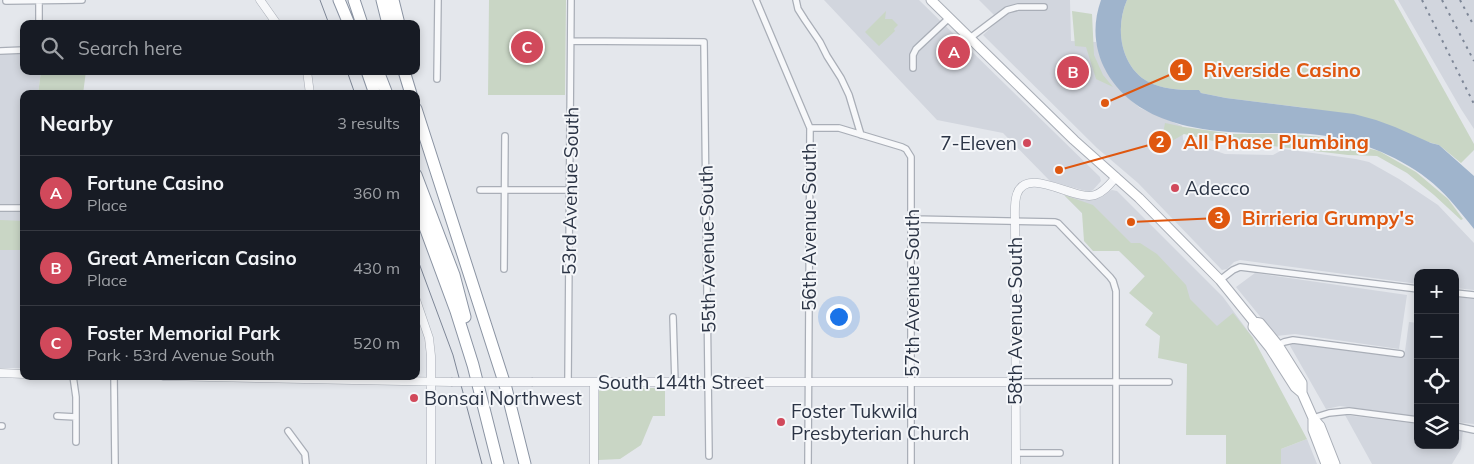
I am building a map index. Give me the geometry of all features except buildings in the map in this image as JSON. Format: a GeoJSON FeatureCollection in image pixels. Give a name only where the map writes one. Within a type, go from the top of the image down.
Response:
{"type":"FeatureCollection","features":[{"type":"Feature","properties":{"kind":"highway"},"geometry":{"type":"LineString","coordinates":[[339,0],[347,20]]}},
{"type":"Feature","properties":{"kind":"highway"},"geometry":{"type":"LineString","coordinates":[[348,0],[349,20]]}},
{"type":"Feature","properties":{"kind":"highway"},"geometry":{"type":"LineString","coordinates":[[354,0],[361,20]]}},
{"type":"Feature","properties":{"kind":"highway"},"geometry":{"type":"LineString","coordinates":[[382,0],[387,20]]}},
{"type":"Feature","properties":{"kind":"highway"},"geometry":{"type":"LineString","coordinates":[[393,0],[398,20]]}},
{"type":"Feature","properties":{"kind":"highway"},"geometry":{"type":"LineString","coordinates":[[368,75],[374,90]]}},
{"type":"Feature","properties":{"kind":"highway"},"geometry":{"type":"LineString","coordinates":[[380,75],[385,90]]}},
{"type":"Feature","properties":{"kind":"highway"},"geometry":{"type":"LineString","coordinates":[[405,75],[410,90]]}},
{"type":"Feature","properties":{"kind":"highway"},"geometry":{"type":"LineString","coordinates":[[420,121],[506,388],[525,464]]}},
{"type":"Feature","properties":{"kind":"highway"},"geometry":{"type":"LineString","coordinates":[[420,186],[454,275],[464,310],[473,365]]}},
{"type":"Feature","properties":{"kind":"highway"},"geometry":{"type":"LineString","coordinates":[[420,214],[456,312],[473,365],[498,464]]}},
{"type":"Feature","properties":{"kind":"main road"},"geometry":{"type":"LineString","coordinates":[[931,0],[1074,140],[1139,198],[1220,280],[1254,322],[1260,323],[1278,345],[1302,383],[1302,393],[1313,418],[1320,426],[1334,464]]}},
{"type":"Feature","properties":{"kind":"main road"},"geometry":{"type":"LineString","coordinates":[[1254,322],[1253,327],[1270,348],[1295,387],[1302,393]]}},
{"type":"Feature","properties":{"kind":"main road"},"geometry":{"type":"LineString","coordinates":[[1313,418],[1312,430],[1326,464]]}},
{"type":"Feature","properties":{"kind":"street"},"geometry":{"type":"LineString","coordinates":[[39,0],[39,20]]}},
{"type":"Feature","properties":{"kind":"street"},"geometry":{"type":"LineString","coordinates":[[6,1],[82,0]]}},
{"type":"Feature","properties":{"kind":"street"},"geometry":{"type":"LineString","coordinates":[[260,0],[274,20]]}},
{"type":"Feature","properties":{"kind":"street"},"geometry":{"type":"LineString","coordinates":[[437,79],[438,0]]}},
{"type":"Feature","properties":{"kind":"street","name":"53rd Avenue South"},"geometry":{"type":"LineString","coordinates":[[568,382],[572,0]]}},
{"type":"Feature","properties":{"kind":"street","name":"56th Avenue South"},"geometry":{"type":"LineString","coordinates":[[756,0],[810,128],[808,464]]}},
{"type":"Feature","properties":{"kind":"street"},"geometry":{"type":"LineString","coordinates":[[796,0],[798,9],[841,78],[849,95],[861,135]]}},
{"type":"Feature","properties":{"kind":"street"},"geometry":{"type":"LineString","coordinates":[[970,38],[1007,10],[1018,7],[1044,7]]}},
{"type":"Feature","properties":{"kind":"street"},"geometry":{"type":"LineString","coordinates":[[914,68],[913,55],[916,49],[949,18]]}},
{"type":"Feature","properties":{"kind":"street","name":"55th Avenue South"},"geometry":{"type":"LineString","coordinates":[[571,41],[704,42],[709,456]]}},
{"type":"Feature","properties":{"kind":"street"},"geometry":{"type":"LineString","coordinates":[[0,51],[20,50]]}},
{"type":"Feature","properties":{"kind":"street"},"geometry":{"type":"LineString","coordinates":[[308,75],[309,90]]}},
{"type":"Feature","properties":{"kind":"street"},"geometry":{"type":"LineString","coordinates":[[810,128],[840,128],[861,135]]}},
{"type":"Feature","properties":{"kind":"street","name":"57th Avenue South"},"geometry":{"type":"LineString","coordinates":[[861,135],[902,147],[908,152],[912,165],[912,464]]}},
{"type":"Feature","properties":{"kind":"street"},"geometry":{"type":"LineString","coordinates":[[504,269],[505,136]]}},
{"type":"Feature","properties":{"kind":"street","name":"58th Avenue South"},"geometry":{"type":"LineString","coordinates":[[1016,464],[1016,198],[1019,190],[1028,184],[1040,183],[1082,196],[1089,196],[1103,191],[1116,177]]}},
{"type":"Feature","properties":{"kind":"street"},"geometry":{"type":"LineString","coordinates":[[480,190],[570,190]]}},
{"type":"Feature","properties":{"kind":"street"},"geometry":{"type":"LineString","coordinates":[[0,208],[20,208]]}},
{"type":"Feature","properties":{"kind":"street"},"geometry":{"type":"LineString","coordinates":[[912,219],[1050,221],[1058,224],[1110,277],[1115,285],[1116,464]]}},
{"type":"Feature","properties":{"kind":"street"},"geometry":{"type":"LineString","coordinates":[[1220,280],[1237,268],[1243,267],[1414,288]]}},
{"type":"Feature","properties":{"kind":"street"},"geometry":{"type":"LineString","coordinates":[[1459,294],[1474,296]]}},
{"type":"Feature","properties":{"kind":"street"},"geometry":{"type":"LineString","coordinates":[[420,312],[429,338],[432,382],[432,464]]}},
{"type":"Feature","properties":{"kind":"street"},"geometry":{"type":"LineString","coordinates":[[673,317],[675,383]]}},
{"type":"Feature","properties":{"kind":"street"},"geometry":{"type":"LineString","coordinates":[[1278,345],[1293,340],[1401,354]]}},
{"type":"Feature","properties":{"kind":"street"},"geometry":{"type":"LineString","coordinates":[[0,373],[20,374]]}},
{"type":"Feature","properties":{"kind":"street"},"geometry":{"type":"LineString","coordinates":[[74,380],[76,397],[76,442]]}},
{"type":"Feature","properties":{"kind":"street"},"geometry":{"type":"LineString","coordinates":[[114,380],[114,464]]}},
{"type":"Feature","properties":{"kind":"street","name":"South 144th Street"},"geometry":{"type":"LineString","coordinates":[[368,380],[675,383],[1169,382]]}},
{"type":"Feature","properties":{"kind":"street"},"geometry":{"type":"LineString","coordinates":[[594,382],[594,464]]}},
{"type":"Feature","properties":{"kind":"street"},"geometry":{"type":"LineString","coordinates":[[1313,418],[1349,410],[1414,419]]}},
{"type":"Feature","properties":{"kind":"street"},"geometry":{"type":"LineString","coordinates":[[57,416],[76,417]]}},
{"type":"Feature","properties":{"kind":"street"},"geometry":{"type":"LineString","coordinates":[[1459,427],[1474,430]]}},
{"type":"Feature","properties":{"kind":"street"},"geometry":{"type":"LineString","coordinates":[[288,431],[306,454],[306,464]]}},
{"type":"Feature","properties":{"kind":"street"},"geometry":{"type":"LineString","coordinates":[[1016,453],[1060,453]]}},
{"type":"Feature","properties":{"kind":"shaded area"},"geometry":{"type":"Polygon","coordinates":[[[824,0],[919,0],[1100,177],[1101,181],[1089,192],[1050,181],[1003,133],[937,120],[824,0]]]}},
{"type":"Feature","properties":{"kind":"shaded area"},"geometry":{"type":"Polygon","coordinates":[[[979,0],[1070,0],[1071,41],[1096,42],[1105,69],[1125,95],[1140,108],[1182,126],[1183,140],[1225,154],[1273,155],[1284,149],[1356,159],[1369,162],[1399,179],[1438,205],[1474,243],[1474,290],[1459,288],[1459,269],[1414,269],[1414,283],[1240,260],[1234,262],[1227,269],[1222,270],[1138,183],[1097,148],[983,35],[999,20],[979,0]]]}},
{"type":"Feature","properties":{"kind":"shaded area"},"geometry":{"type":"Polygon","coordinates":[[[1398,0],[1474,0],[1474,129],[1461,109],[1398,0]]]}},
{"type":"Feature","properties":{"kind":"shaded area"},"geometry":{"type":"Polygon","coordinates":[[[0,53],[20,53],[20,75],[40,75],[39,90],[20,90],[20,368],[0,368],[0,53]]]}},
{"type":"Feature","properties":{"kind":"shaded area"},"geometry":{"type":"Polygon","coordinates":[[[1112,190],[1117,191],[1223,297],[1253,338],[1223,358],[1064,195],[1090,200],[1112,190]]]}},
{"type":"Feature","properties":{"kind":"shaded area"},"geometry":{"type":"Polygon","coordinates":[[[1255,273],[1407,295],[1399,349],[1295,334],[1276,336],[1236,287],[1255,273]]]}},
{"type":"Feature","properties":{"kind":"shaded area"},"geometry":{"type":"Polygon","coordinates":[[[1459,297],[1474,299],[1474,424],[1459,422],[1459,297]]]}},
{"type":"Feature","properties":{"kind":"shaded area"},"geometry":{"type":"Polygon","coordinates":[[[1409,322],[1414,323],[1414,416],[1340,406],[1326,409],[1289,344],[1301,344],[1404,358],[1409,322]]]}},
{"type":"Feature","properties":{"kind":"shaded area"},"geometry":{"type":"Polygon","coordinates":[[[1345,415],[1414,424],[1414,449],[1459,449],[1459,430],[1463,430],[1461,449],[1452,464],[1372,464],[1345,415]]]}},
{"type":"Feature","properties":{"kind":"shaded area"},"geometry":{"type":"Polygon","coordinates":[[[1307,439],[1317,464],[1281,464],[1281,449],[1307,439]]]}},
{"type":"Feature","properties":{"kind":"green space"},"geometry":{"type":"Polygon","coordinates":[[[489,0],[566,0],[565,95],[488,95],[489,0]]]}},
{"type":"Feature","properties":{"kind":"green space"},"geometry":{"type":"Polygon","coordinates":[[[1127,0],[1394,0],[1474,144],[1474,150],[1461,163],[1439,145],[1307,108],[1226,98],[1201,93],[1199,90],[1170,89],[1153,84],[1142,78],[1134,69],[1127,59],[1123,48],[1121,24],[1127,0]]]}},
{"type":"Feature","properties":{"kind":"green space"},"geometry":{"type":"Polygon","coordinates":[[[886,11],[885,19],[892,19],[898,25],[894,29],[895,31],[879,46],[865,32],[886,11]]]}},
{"type":"Feature","properties":{"kind":"green space"},"geometry":{"type":"Polygon","coordinates":[[[1072,11],[1092,14],[1094,55],[1103,75],[1113,87],[1096,79],[1086,47],[1075,46],[1072,11]]]}},
{"type":"Feature","properties":{"kind":"green space"},"geometry":{"type":"Polygon","coordinates":[[[40,75],[85,75],[84,90],[39,90],[40,75]]]}},
{"type":"Feature","properties":{"kind":"green space"},"geometry":{"type":"Polygon","coordinates":[[[1165,123],[1233,134],[1291,134],[1321,137],[1379,151],[1416,172],[1448,199],[1463,219],[1461,220],[1407,173],[1377,156],[1348,155],[1272,146],[1238,147],[1184,134],[1172,141],[1162,139],[1165,123]]]}},
{"type":"Feature","properties":{"kind":"green space"},"geometry":{"type":"Polygon","coordinates":[[[1064,195],[1093,205],[1131,243],[1140,243],[1157,254],[1186,285],[1190,299],[1217,326],[1233,313],[1253,338],[1307,439],[1281,449],[1281,464],[1226,464],[1226,435],[1186,435],[1187,364],[1158,358],[1160,336],[1145,325],[1153,313],[1129,293],[1145,276],[1119,251],[1093,251],[1084,241],[1082,213],[1064,195]]]}},
{"type":"Feature","properties":{"kind":"green space"},"geometry":{"type":"Polygon","coordinates":[[[0,220],[20,221],[20,250],[0,250],[0,220]]]}},
{"type":"Feature","properties":{"kind":"green space"},"geometry":{"type":"Polygon","coordinates":[[[603,388],[665,388],[665,416],[653,416],[641,445],[620,459],[598,460],[599,391],[603,388]]]}},
{"type":"Feature","properties":{"kind":"water"},"geometry":{"type":"Polygon","coordinates":[[[1101,0],[1127,0],[1121,24],[1123,48],[1127,59],[1134,69],[1142,78],[1153,84],[1170,89],[1199,90],[1201,93],[1226,98],[1354,114],[1376,120],[1439,145],[1474,176],[1474,229],[1450,200],[1428,179],[1402,162],[1374,149],[1335,137],[1234,132],[1192,127],[1172,122],[1135,104],[1120,90],[1107,73],[1099,55],[1096,19],[1101,0]]]}},
{"type":"Feature","properties":{"kind":"tram line"},"geometry":{"type":"LineString","coordinates":[[320,0],[328,20]]}},
{"type":"Feature","properties":{"kind":"tram line"},"geometry":{"type":"LineString","coordinates":[[348,75],[354,90]]}},
{"type":"Feature","properties":{"kind":"tram line"},"geometry":{"type":"LineString","coordinates":[[420,266],[453,355],[482,464]]}},
{"type":"Feature","properties":{"kind":"railway"},"geometry":{"type":"LineString","coordinates":[[1422,0],[1474,104]]}},
{"type":"Feature","properties":{"kind":"railway"},"geometry":{"type":"LineString","coordinates":[[1442,0],[1474,61]]}},
{"type":"Feature","properties":{"kind":"railway"},"geometry":{"type":"LineString","coordinates":[[1460,0],[1474,26]]}},
{"type":"Feature","properties":{"kind":"place","name":"Foster Memorial Park"},"geometry":{"type":"Point","coordinates":[527,47]}},
{"type":"Feature","properties":{"kind":"place","name":"Fortune Casino"},"geometry":{"type":"Point","coordinates":[954,52]}},
{"type":"Feature","properties":{"kind":"place","name":"Great American Casino"},"geometry":{"type":"Point","coordinates":[1073,72]}},
{"type":"Feature","properties":{"kind":"place","name":"Riverside Casino"},"geometry":{"type":"Point","coordinates":[1105,103]}},
{"type":"Feature","properties":{"kind":"place","name":"7-Eleven"},"geometry":{"type":"Point","coordinates":[1027,143]}},
{"type":"Feature","properties":{"kind":"place","name":"All Phase Plumbing"},"geometry":{"type":"Point","coordinates":[1059,170]}},
{"type":"Feature","properties":{"kind":"place","name":"Adecco"},"geometry":{"type":"Point","coordinates":[1175,188]}},
{"type":"Feature","properties":{"kind":"place","name":"Birrieria Grumpy's"},"geometry":{"type":"Point","coordinates":[1131,222]}},
{"type":"Feature","properties":{"kind":"place","name":"Bonsai Northwest"},"geometry":{"type":"Point","coordinates":[414,398]}},
{"type":"Feature","properties":{"kind":"place","name":"Foster Tukwila Presbyterian Church"},"geometry":{"type":"Point","coordinates":[781,422]}}]}
